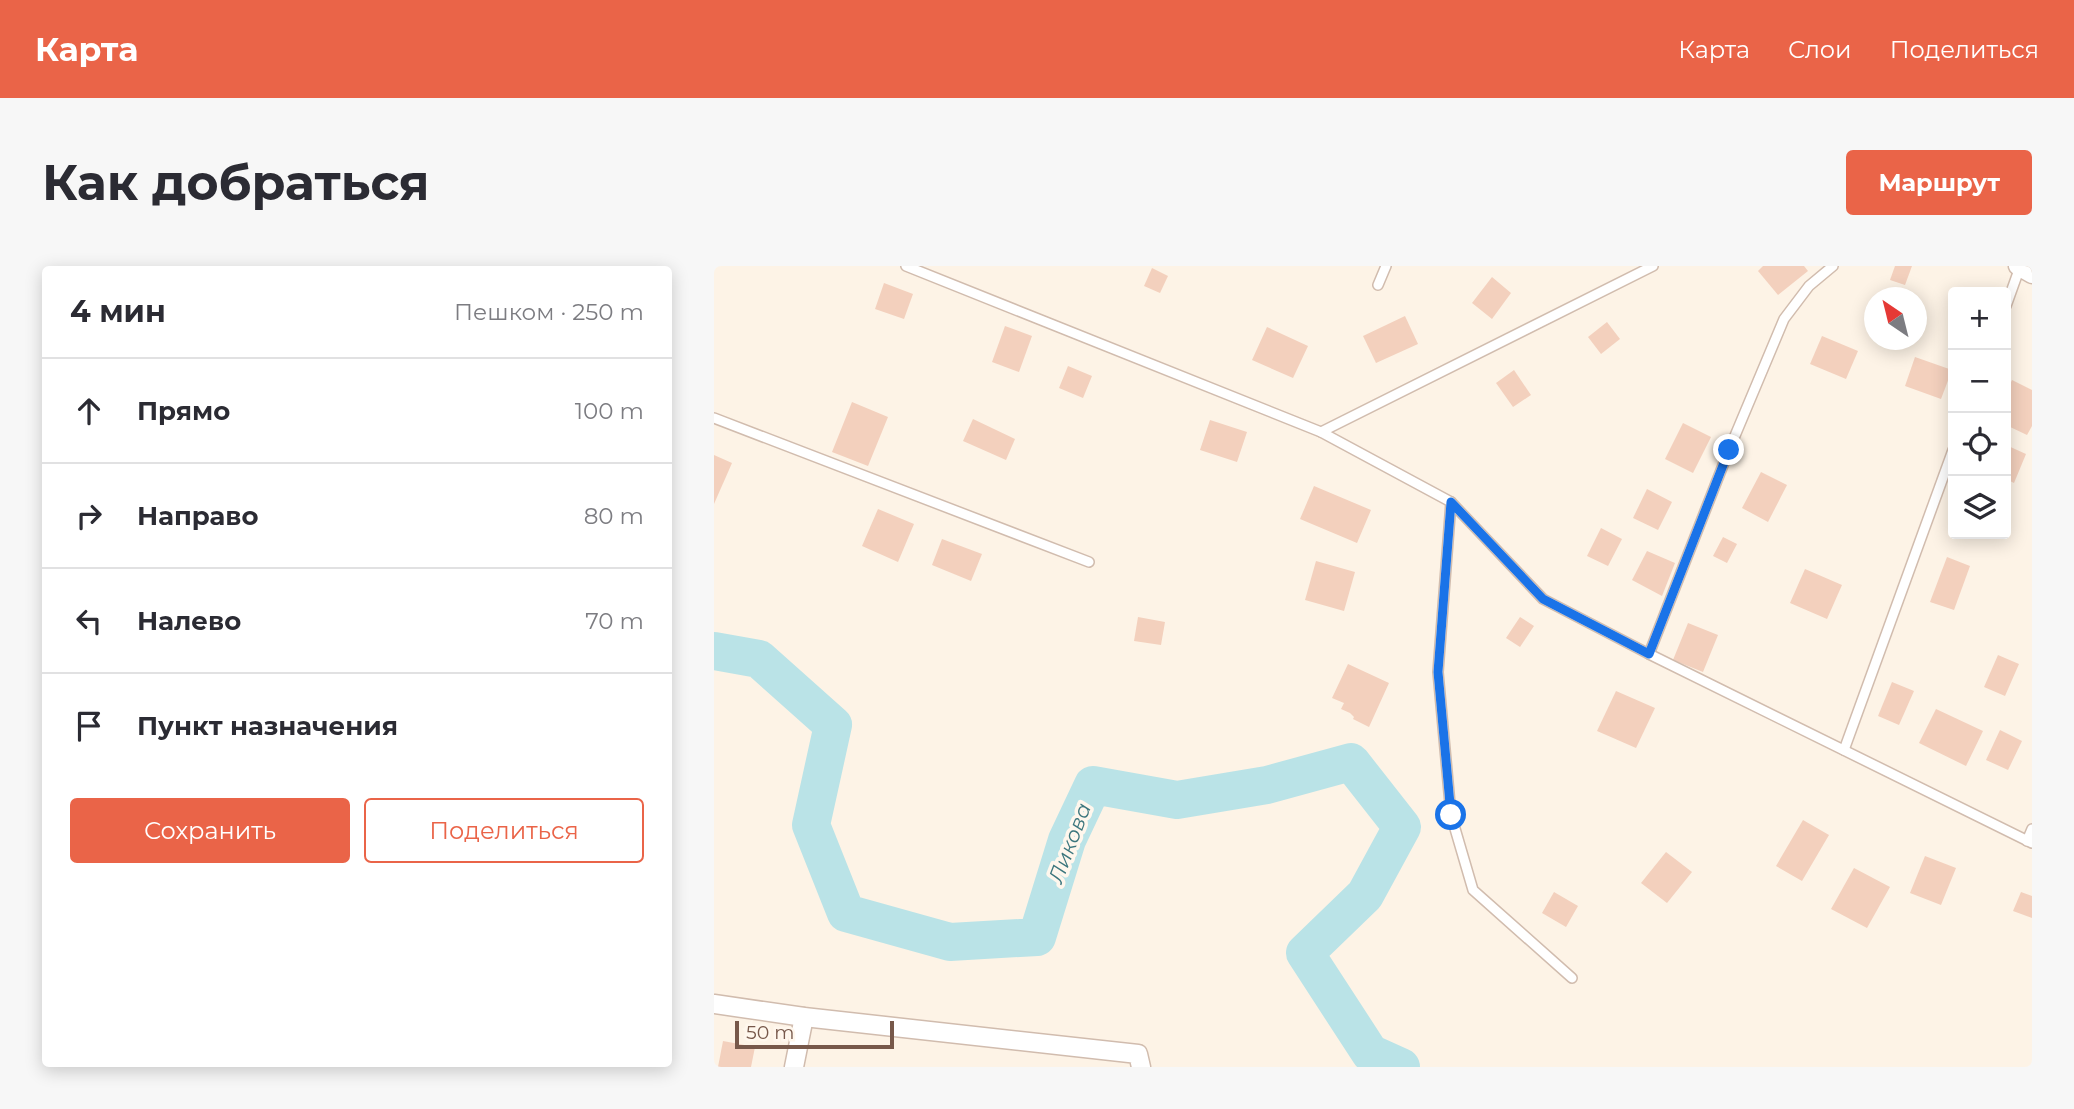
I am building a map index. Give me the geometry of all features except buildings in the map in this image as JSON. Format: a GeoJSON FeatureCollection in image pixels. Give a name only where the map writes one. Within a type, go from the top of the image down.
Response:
{"type":"FeatureCollection","features":[{"type":"Feature","properties":{"kind":"street"},"geometry":{"type":"LineString","coordinates":[[2019,266],[2032,274]]}},
{"type":"Feature","properties":{"kind":"street"},"geometry":{"type":"LineString","coordinates":[[714,1004],[804,1017],[1138,1054],[1141,1067]]}},
{"type":"Feature","properties":{"kind":"street"},"geometry":{"type":"LineString","coordinates":[[793,1067],[804,1017]]}},
{"type":"Feature","properties":{"kind":"lane"},"geometry":{"type":"LineString","coordinates":[[906,266],[1321,432],[1451,502],[1543,599],[2030,842],[2032,829]]}},
{"type":"Feature","properties":{"kind":"lane"},"geometry":{"type":"LineString","coordinates":[[1378,285],[1386,266]]}},
{"type":"Feature","properties":{"kind":"lane"},"geometry":{"type":"LineString","coordinates":[[1321,432],[1653,266]]}},
{"type":"Feature","properties":{"kind":"lane"},"geometry":{"type":"LineString","coordinates":[[1649,654],[1784,318],[1809,286],[1833,266]]}},
{"type":"Feature","properties":{"kind":"lane"},"geometry":{"type":"LineString","coordinates":[[2011,291],[2019,266]]}},
{"type":"Feature","properties":{"kind":"lane"},"geometry":{"type":"LineString","coordinates":[[714,418],[1089,562]]}},
{"type":"Feature","properties":{"kind":"lane"},"geometry":{"type":"LineString","coordinates":[[1844,750],[1948,464]]}},
{"type":"Feature","properties":{"kind":"lane"},"geometry":{"type":"LineString","coordinates":[[1451,502],[1438,672],[1451,815],[1473,890],[1572,978]]}},
{"type":"Feature","properties":{"kind":"waterway","name":"Ликова"},"geometry":{"type":"LineString","coordinates":[[714,651],[759,659],[833,725],[811,825],[846,913],[950,942],[1037,937],[1067,840],[1093,785],[1177,800],[1267,785],[1351,762],[1402,827],[1365,895],[1305,953],[1370,1053],[1401,1067]]}},
{"type":"Feature","properties":{"kind":"route"},"geometry":{"type":"LineString","coordinates":[[1451,815],[1438,672],[1451,502],[1543,599],[1649,654],[1729,450]]}}]}
